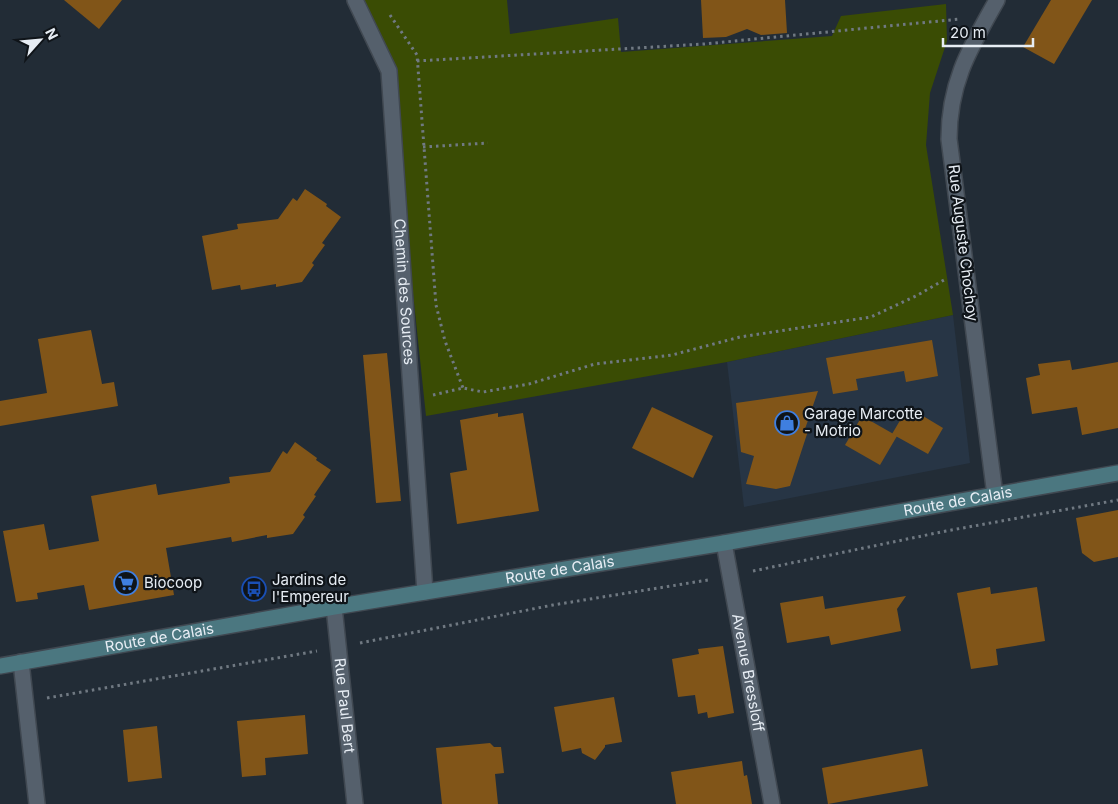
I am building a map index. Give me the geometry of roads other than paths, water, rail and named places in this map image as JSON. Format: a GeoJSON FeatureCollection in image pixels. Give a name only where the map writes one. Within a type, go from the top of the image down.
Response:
{"type":"FeatureCollection","features":[{"type":"Feature","properties":{"kind":"main road","name":"Route de Calais"},"geometry":{"type":"LineString","coordinates":[[0,666],[334,607],[724,543],[1118,473]]}},
{"type":"Feature","properties":{"kind":"street","name":"Chemin des Sources"},"geometry":{"type":"LineString","coordinates":[[355,0],[389,71],[424,592]]}},
{"type":"Feature","properties":{"kind":"street","name":"Rue Auguste Chochoy"},"geometry":{"type":"LineString","coordinates":[[995,495],[949,139],[949,119],[954,88],[960,70],[997,0]]}},
{"type":"Feature","properties":{"kind":"street","name":"Avenue Bressloff"},"geometry":{"type":"LineString","coordinates":[[724,543],[772,804]]}},
{"type":"Feature","properties":{"kind":"street","name":"Rue Paul Bert"},"geometry":{"type":"LineString","coordinates":[[334,607],[355,804]]}},
{"type":"Feature","properties":{"kind":"street"},"geometry":{"type":"LineString","coordinates":[[22,662],[37,804]]}},
{"type":"Feature","properties":{"kind":"place","name":"Garage Marcotte - Motrio"},"geometry":{"type":"Point","coordinates":[787,423]}},
{"type":"Feature","properties":{"kind":"place","name":"Biocoop"},"geometry":{"type":"Point","coordinates":[126,583]}},
{"type":"Feature","properties":{"kind":"place","name":"Jardins de l'Empereur"},"geometry":{"type":"Point","coordinates":[254,589]}}]}
